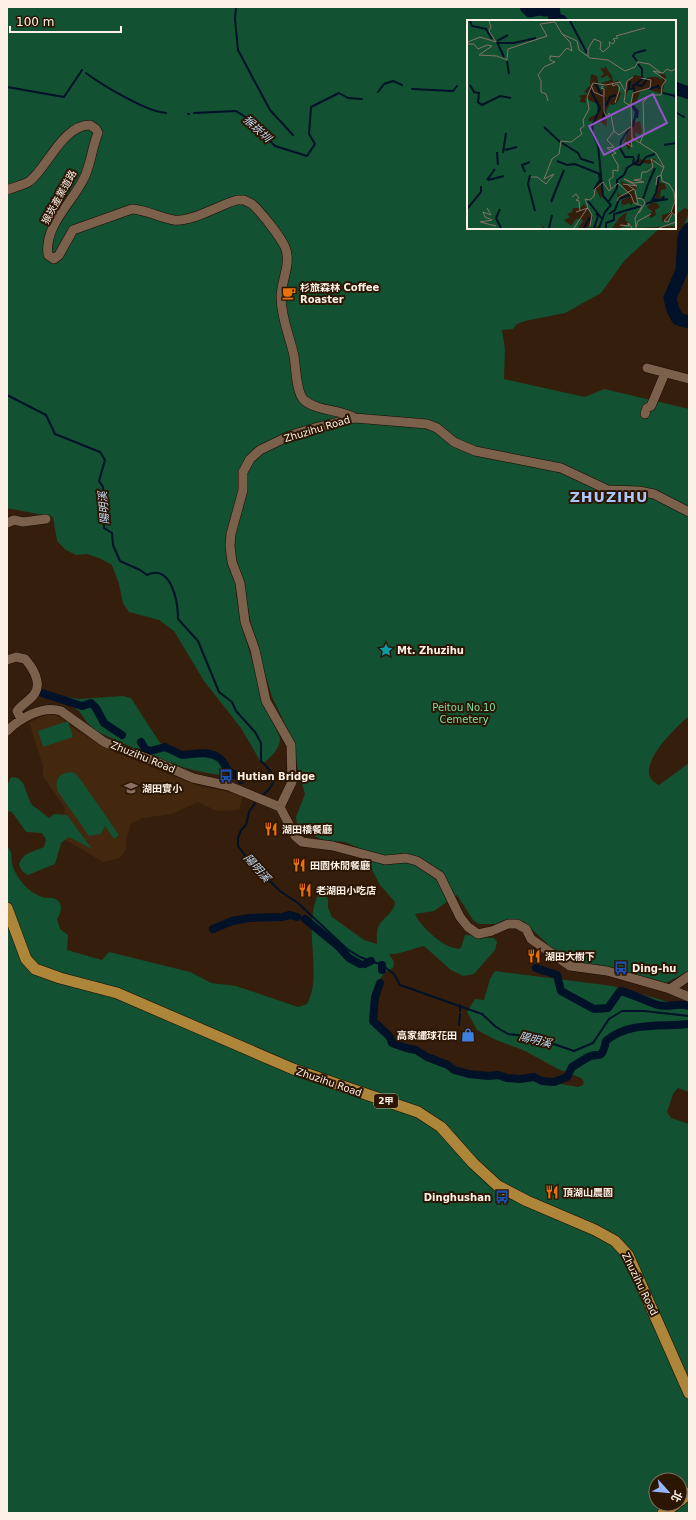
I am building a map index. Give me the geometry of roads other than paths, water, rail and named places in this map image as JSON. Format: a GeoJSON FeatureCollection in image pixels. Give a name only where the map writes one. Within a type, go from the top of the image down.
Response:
{"type":"FeatureCollection","features":[{"type":"Feature","properties":{"kind":"main road","name":"Zhuzihu Road"},"geometry":{"type":"LineString","coordinates":[[7,908],[26,959],[35,969],[60,978],[117,993],[293,1070],[418,1112],[441,1127],[473,1163],[498,1186],[527,1201],[595,1230],[615,1241],[628,1255],[689,1393]]}},
{"type":"Feature","properties":{"kind":"street","name":"猴崁產業道路"},"geometry":{"type":"LineString","coordinates":[[7,190],[30,181],[65,138],[77,130],[90,125],[96,129],[98,133],[84,179],[64,207],[55,223],[50,239],[48,255],[54,259],[59,255],[73,230],[132,209],[176,220],[191,217],[237,200],[244,200],[252,204],[285,247],[288,261],[284,274],[281,298],[283,314],[294,356],[296,375],[303,399],[311,405],[346,412],[355,418]]}},
{"type":"Feature","properties":{"kind":"street"},"geometry":{"type":"LineString","coordinates":[[647,368],[689,379]]}},
{"type":"Feature","properties":{"kind":"street"},"geometry":{"type":"LineString","coordinates":[[645,414],[647,408],[651,406],[665,373]]}},
{"type":"Feature","properties":{"kind":"street","name":"Zhuzihu Road"},"geometry":{"type":"LineString","coordinates":[[7,731],[21,719],[39,712],[54,709],[61,711],[104,742],[154,760],[193,778],[243,791],[280,807],[292,782],[290,745],[266,701],[255,650],[244,622],[240,583],[232,562],[230,546],[231,534],[243,490],[243,472],[250,459],[260,450],[291,435],[355,418],[427,424],[437,428],[454,442],[475,451],[561,468],[608,490],[639,491],[654,494],[689,512]]}},
{"type":"Feature","properties":{"kind":"street"},"geometry":{"type":"LineString","coordinates":[[7,523],[14,520],[23,522],[46,519]]}},
{"type":"Feature","properties":{"kind":"street"},"geometry":{"type":"LineString","coordinates":[[7,660],[16,657],[25,659],[33,669],[38,685],[35,693],[18,711],[21,719]]}},
{"type":"Feature","properties":{"kind":"street"},"geometry":{"type":"LineString","coordinates":[[280,807],[295,836],[302,842],[333,846],[385,860],[406,858],[428,868],[440,876],[460,917],[468,927],[478,934],[492,931],[508,924],[517,924],[526,929],[531,939],[570,966],[607,971],[670,988],[689,996]]}},
{"type":"Feature","properties":{"kind":"street"},"geometry":{"type":"LineString","coordinates":[[670,988],[689,976]]}},
{"type":"Feature","properties":{"kind":"waterway"},"geometry":{"type":"LineString","coordinates":[[236,7],[235,19],[238,50],[270,110],[293,135]]}},
{"type":"Feature","properties":{"kind":"waterway"},"geometry":{"type":"LineString","coordinates":[[526,7],[530,11],[539,9],[546,10],[551,7]]}},
{"type":"Feature","properties":{"kind":"waterway"},"geometry":{"type":"LineString","coordinates":[[553,7],[555,20]]}},
{"type":"Feature","properties":{"kind":"waterway","name":"猴崁圳"},"geometry":{"type":"LineString","coordinates":[[7,87],[64,97],[82,70]]}},
{"type":"Feature","properties":{"kind":"waterway","name":"猴崁圳"},"geometry":{"type":"LineString","coordinates":[[86,73],[113,91],[148,108],[166,113]]}},
{"type":"Feature","properties":{"kind":"waterway","name":"猴崁圳"},"geometry":{"type":"LineString","coordinates":[[378,92],[384,84],[393,81],[402,85]]}},
{"type":"Feature","properties":{"kind":"waterway","name":"猴崁圳"},"geometry":{"type":"LineString","coordinates":[[412,89],[453,91],[457,86]]}},
{"type":"Feature","properties":{"kind":"waterway"},"geometry":{"type":"LineString","coordinates":[[676,88],[689,93]]}},
{"type":"Feature","properties":{"kind":"waterway","name":"猴崁圳"},"geometry":{"type":"LineString","coordinates":[[194,113],[236,111],[247,118],[275,146],[307,156],[315,144],[309,134],[311,107],[339,93],[348,98],[362,99]]}},
{"type":"Feature","properties":{"kind":"waterway","name":"猴崁圳"},"geometry":{"type":"LineString","coordinates":[[676,113],[684,117]]}},
{"type":"Feature","properties":{"kind":"waterway"},"geometry":{"type":"LineString","coordinates":[[689,229],[684,236],[682,270],[670,298],[673,310],[678,319],[689,322]]}},
{"type":"Feature","properties":{"kind":"waterway","name":"陽明溪"},"geometry":{"type":"LineString","coordinates":[[7,395],[46,415],[55,434],[100,452],[105,460],[99,481],[103,487],[104,528],[112,533],[113,545],[120,561],[140,570],[147,575],[155,573],[162,574],[172,586],[177,603],[178,619],[198,641],[219,692],[232,702],[236,711],[255,732],[261,743],[261,761],[270,770],[274,778],[271,787],[262,796]]}},
{"type":"Feature","properties":{"kind":"waterway"},"geometry":{"type":"LineString","coordinates":[[39,692],[82,706],[91,703],[96,708],[104,723],[122,735]]}},
{"type":"Feature","properties":{"kind":"waterway"},"geometry":{"type":"LineString","coordinates":[[141,742],[145,749],[150,751],[165,747],[182,755],[201,753],[211,754],[222,760],[228,770],[241,780]]}},
{"type":"Feature","properties":{"kind":"waterway","name":"陽明溪"},"geometry":{"type":"LineString","coordinates":[[257,800],[249,812],[246,825],[241,830],[238,838],[238,846],[247,858],[280,891],[298,903],[347,949],[360,957],[382,965],[394,974],[400,985],[482,1014],[496,1027],[508,1034],[533,1037],[574,1051],[593,1043],[609,1019],[622,1011],[644,1011],[689,1016]]}},
{"type":"Feature","properties":{"kind":"waterway"},"geometry":{"type":"LineString","coordinates":[[213,929],[232,921],[249,918],[282,917],[290,915],[297,917]]}},
{"type":"Feature","properties":{"kind":"waterway"},"geometry":{"type":"LineString","coordinates":[[305,919],[339,947],[349,958],[360,964]]}},
{"type":"Feature","properties":{"kind":"waterway","name":"陽明溪"},"geometry":{"type":"LineString","coordinates":[[365,964],[371,961]]}},
{"type":"Feature","properties":{"kind":"waterway","name":"陽明溪"},"geometry":{"type":"LineString","coordinates":[[382,965],[382,970]]}},
{"type":"Feature","properties":{"kind":"waterway"},"geometry":{"type":"LineString","coordinates":[[536,968],[557,975],[561,991],[594,1009],[608,1008],[620,991],[662,1006],[689,1006]]}},
{"type":"Feature","properties":{"kind":"waterway"},"geometry":{"type":"LineString","coordinates":[[380,983],[375,997],[373,1021],[390,1037],[392,1043],[416,1050],[427,1057],[448,1065],[454,1070],[469,1074],[489,1076],[498,1075],[507,1078],[520,1079],[534,1077],[542,1081],[554,1082],[567,1077],[572,1067],[590,1056],[601,1054],[606,1041],[625,1030],[646,1026],[689,1024]]}},
{"type":"Feature","properties":{"kind":"waterway","name":"陽明溪"},"geometry":{"type":"LineString","coordinates":[[460,1005],[460,1011]]}},
{"type":"Feature","properties":{"kind":"waterway"},"geometry":{"type":"LineString","coordinates":[[459,1025],[460,1014]]}},
{"type":"Feature","properties":{"kind":"place","name":"杉旅森林 Coffee Roaster"},"geometry":{"type":"Point","coordinates":[289,293]}},
{"type":"Feature","properties":{"kind":"place","name":"Mt. Zhuzihu"},"geometry":{"type":"Point","coordinates":[386,650]}},
{"type":"Feature","properties":{"kind":"place","name":"Hutian Bridge"},"geometry":{"type":"Point","coordinates":[226,776]}},
{"type":"Feature","properties":{"kind":"place","name":"湖田實小"},"geometry":{"type":"Point","coordinates":[131,788]}},
{"type":"Feature","properties":{"kind":"place","name":"湖田橋餐廳"},"geometry":{"type":"Point","coordinates":[271,829]}},
{"type":"Feature","properties":{"kind":"place","name":"田園休閒餐廳"},"geometry":{"type":"Point","coordinates":[299,865]}},
{"type":"Feature","properties":{"kind":"place","name":"老湖田小吃店"},"geometry":{"type":"Point","coordinates":[305,890]}},
{"type":"Feature","properties":{"kind":"place","name":"湖田大樹下"},"geometry":{"type":"Point","coordinates":[534,956]}},
{"type":"Feature","properties":{"kind":"place","name":"Ding-hu"},"geometry":{"type":"Point","coordinates":[621,968]}},
{"type":"Feature","properties":{"kind":"place","name":"高家繡球花田"},"geometry":{"type":"Point","coordinates":[468,1035]}},
{"type":"Feature","properties":{"kind":"place","name":"頂湖山農園"},"geometry":{"type":"Point","coordinates":[552,1192]}},
{"type":"Feature","properties":{"kind":"place","name":"Dinghushan"},"geometry":{"type":"Point","coordinates":[502,1197]}},
{"type":"Feature","properties":{"kind":"district","name":"ZHUZIHU"},"geometry":{"type":"Point","coordinates":[609,497]}},
{"type":"Feature","properties":{"kind":"park label","name":"Peitou No.10 Cemetery"},"geometry":{"type":"Point","coordinates":[464,712]}}]}
